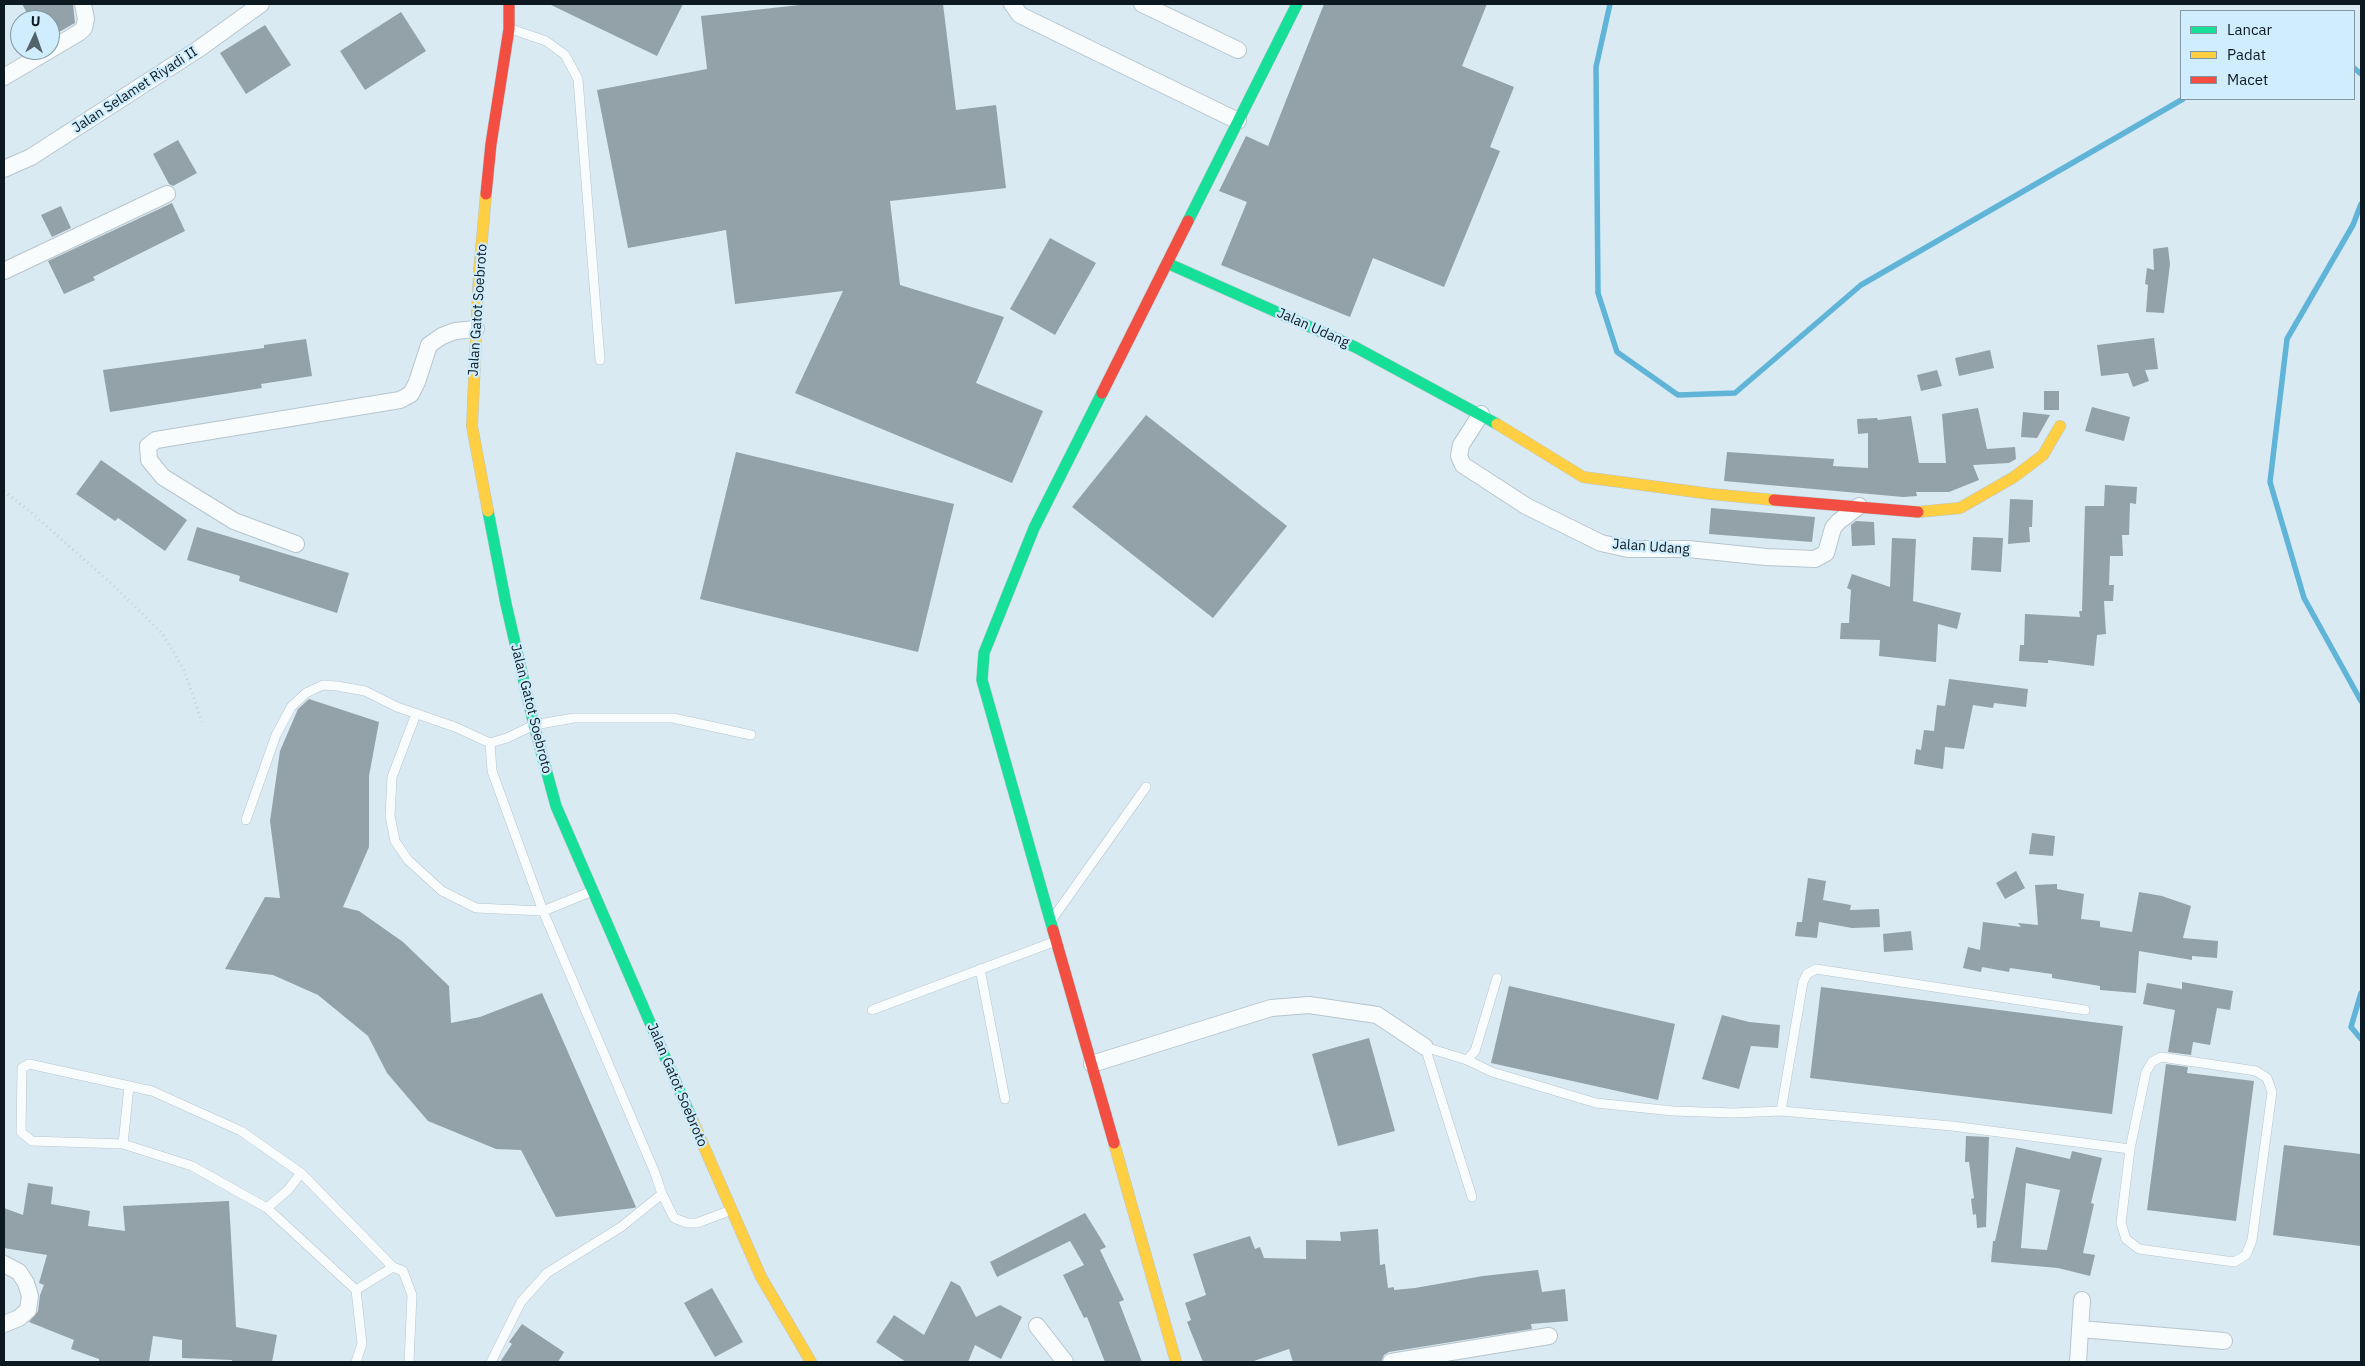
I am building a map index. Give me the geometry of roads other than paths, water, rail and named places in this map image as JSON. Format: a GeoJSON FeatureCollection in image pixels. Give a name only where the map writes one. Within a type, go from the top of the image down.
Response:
{"type":"FeatureCollection","features":[{"type":"Feature","properties":{"kind":"street"},"geometry":{"type":"LineString","coordinates":[[4,78],[80,32],[84,28],[86,19],[83,4]]}},
{"type":"Feature","properties":{"kind":"street","name":"Jalan Selamet Riyadi II"},"geometry":{"type":"LineString","coordinates":[[4,169],[39,152],[200,48],[261,4]]}},
{"type":"Feature","properties":{"kind":"street","name":"Jalan Gatot Soebroto"},"geometry":{"type":"LineString","coordinates":[[509,4],[509,29],[491,144],[476,329],[472,426],[506,604],[534,726],[556,806],[761,1278],[805,1355],[811,1362]]}},
{"type":"Feature","properties":{"kind":"street"},"geometry":{"type":"LineString","coordinates":[[1012,4],[1016,13],[1238,121]]}},
{"type":"Feature","properties":{"kind":"street"},"geometry":{"type":"LineString","coordinates":[[1142,4],[1238,50]]}},
{"type":"Feature","properties":{"kind":"street"},"geometry":{"type":"LineString","coordinates":[[1176,1362],[982,680],[984,653],[1034,528],[1297,4]]}},
{"type":"Feature","properties":{"kind":"street"},"geometry":{"type":"LineString","coordinates":[[4,271],[166,194]]}},
{"type":"Feature","properties":{"kind":"street","name":"Jalan Udang"},"geometry":{"type":"LineString","coordinates":[[1167,263],[1355,347],[1481,414],[1583,477],[1711,494],[1914,512],[1960,508],[2014,477],[2043,455],[2060,426]]}},
{"type":"Feature","properties":{"kind":"street"},"geometry":{"type":"LineString","coordinates":[[296,544],[234,521],[164,477],[148,460],[148,446],[156,440],[400,400],[411,394],[429,345],[442,336],[455,331],[476,329]]}},
{"type":"Feature","properties":{"kind":"street","name":"Jalan Udang"},"geometry":{"type":"LineString","coordinates":[[1481,414],[1461,444],[1460,456],[1463,465],[1526,506],[1601,543],[1628,549],[1688,549],[1766,557],[1815,559],[1826,553],[1833,528],[1859,506]]}},
{"type":"Feature","properties":{"kind":"street"},"geometry":{"type":"LineString","coordinates":[[1092,1064],[1271,1008],[1309,1005],[1377,1015],[1425,1048]]}},
{"type":"Feature","properties":{"kind":"street"},"geometry":{"type":"LineString","coordinates":[[4,1264],[19,1272],[30,1296],[28,1310],[19,1318],[4,1324]]}},
{"type":"Feature","properties":{"kind":"street"},"geometry":{"type":"LineString","coordinates":[[2078,1362],[2082,1300]]}},
{"type":"Feature","properties":{"kind":"street"},"geometry":{"type":"LineString","coordinates":[[1037,1326],[1065,1362]]}},
{"type":"Feature","properties":{"kind":"street"},"geometry":{"type":"LineString","coordinates":[[2080,1329],[2224,1342]]}},
{"type":"Feature","properties":{"kind":"street"},"geometry":{"type":"LineString","coordinates":[[1391,1362],[1549,1336]]}},
{"type":"Feature","properties":{"kind":"lane"},"geometry":{"type":"LineString","coordinates":[[509,29],[546,41],[565,55],[578,79],[600,360]]}},
{"type":"Feature","properties":{"kind":"lane"},"geometry":{"type":"LineString","coordinates":[[246,820],[276,734],[291,707],[306,692],[323,685],[365,691],[397,707],[455,727],[490,743],[534,726],[574,718],[673,718],[751,735]]}},
{"type":"Feature","properties":{"kind":"lane"},"geometry":{"type":"LineString","coordinates":[[416,714],[392,777],[390,816],[394,841],[408,860],[442,891],[476,908],[543,911],[593,891]]}},
{"type":"Feature","properties":{"kind":"lane"},"geometry":{"type":"LineString","coordinates":[[490,743],[492,771],[543,911],[655,1172],[662,1194],[674,1218],[687,1223],[697,1223],[731,1210]]}},
{"type":"Feature","properties":{"kind":"lane"},"geometry":{"type":"LineString","coordinates":[[1051,920],[1146,787]]}},
{"type":"Feature","properties":{"kind":"lane"},"geometry":{"type":"LineString","coordinates":[[872,1010],[1057,940]]}},
{"type":"Feature","properties":{"kind":"lane"},"geometry":{"type":"LineString","coordinates":[[980,969],[1005,1099]]}},
{"type":"Feature","properties":{"kind":"lane"},"geometry":{"type":"LineString","coordinates":[[1781,1111],[1803,982],[1808,974],[1816,969],[2084,1010]]}},
{"type":"Feature","properties":{"kind":"lane"},"geometry":{"type":"LineString","coordinates":[[1467,1060],[1475,1051],[1497,978]]}},
{"type":"Feature","properties":{"kind":"lane"},"geometry":{"type":"LineString","coordinates":[[1425,1048],[1467,1060],[1492,1072],[1596,1103],[1682,1111],[1733,1113],[1781,1111],[1952,1126],[2130,1149]]}},
{"type":"Feature","properties":{"kind":"lane"},"geometry":{"type":"LineString","coordinates":[[1425,1048],[1472,1197]]}},
{"type":"Feature","properties":{"kind":"lane"},"geometry":{"type":"LineString","coordinates":[[2161,1057],[2256,1071],[2267,1078],[2272,1092],[2252,1240],[2246,1255],[2234,1262],[2138,1249],[2126,1239],[2121,1222],[2130,1149],[2146,1072],[2152,1062],[2161,1057]]}},
{"type":"Feature","properties":{"kind":"lane"},"geometry":{"type":"LineString","coordinates":[[356,1362],[362,1344],[356,1290],[267,1208],[192,1166],[123,1144],[39,1142],[25,1136],[21,1132],[22,1068],[29,1064],[152,1091],[240,1131],[301,1173],[393,1267],[403,1271],[412,1295],[409,1362]]}},
{"type":"Feature","properties":{"kind":"lane"},"geometry":{"type":"LineString","coordinates":[[123,1144],[129,1086]]}},
{"type":"Feature","properties":{"kind":"lane"},"geometry":{"type":"LineString","coordinates":[[267,1208],[288,1190],[301,1173]]}},
{"type":"Feature","properties":{"kind":"lane"},"geometry":{"type":"LineString","coordinates":[[491,1362],[521,1302],[547,1273],[621,1227],[662,1194]]}},
{"type":"Feature","properties":{"kind":"lane"},"geometry":{"type":"LineString","coordinates":[[356,1290],[393,1267]]}},
{"type":"Feature","properties":{"kind":"waterway"},"geometry":{"type":"LineString","coordinates":[[1610,4],[1596,67],[1598,293],[1617,352],[1678,395],[1735,393],[1861,285],[2181,100]]}},
{"type":"Feature","properties":{"kind":"waterway"},"geometry":{"type":"LineString","coordinates":[[2355,69],[2361,74]]}},
{"type":"Feature","properties":{"kind":"waterway"},"geometry":{"type":"LineString","coordinates":[[2361,204],[2353,225],[2287,339],[2270,482],[2304,598],[2361,701]]}},
{"type":"Feature","properties":{"kind":"waterway"},"geometry":{"type":"LineString","coordinates":[[2361,993],[2351,1027],[2361,1039]]}}]}
